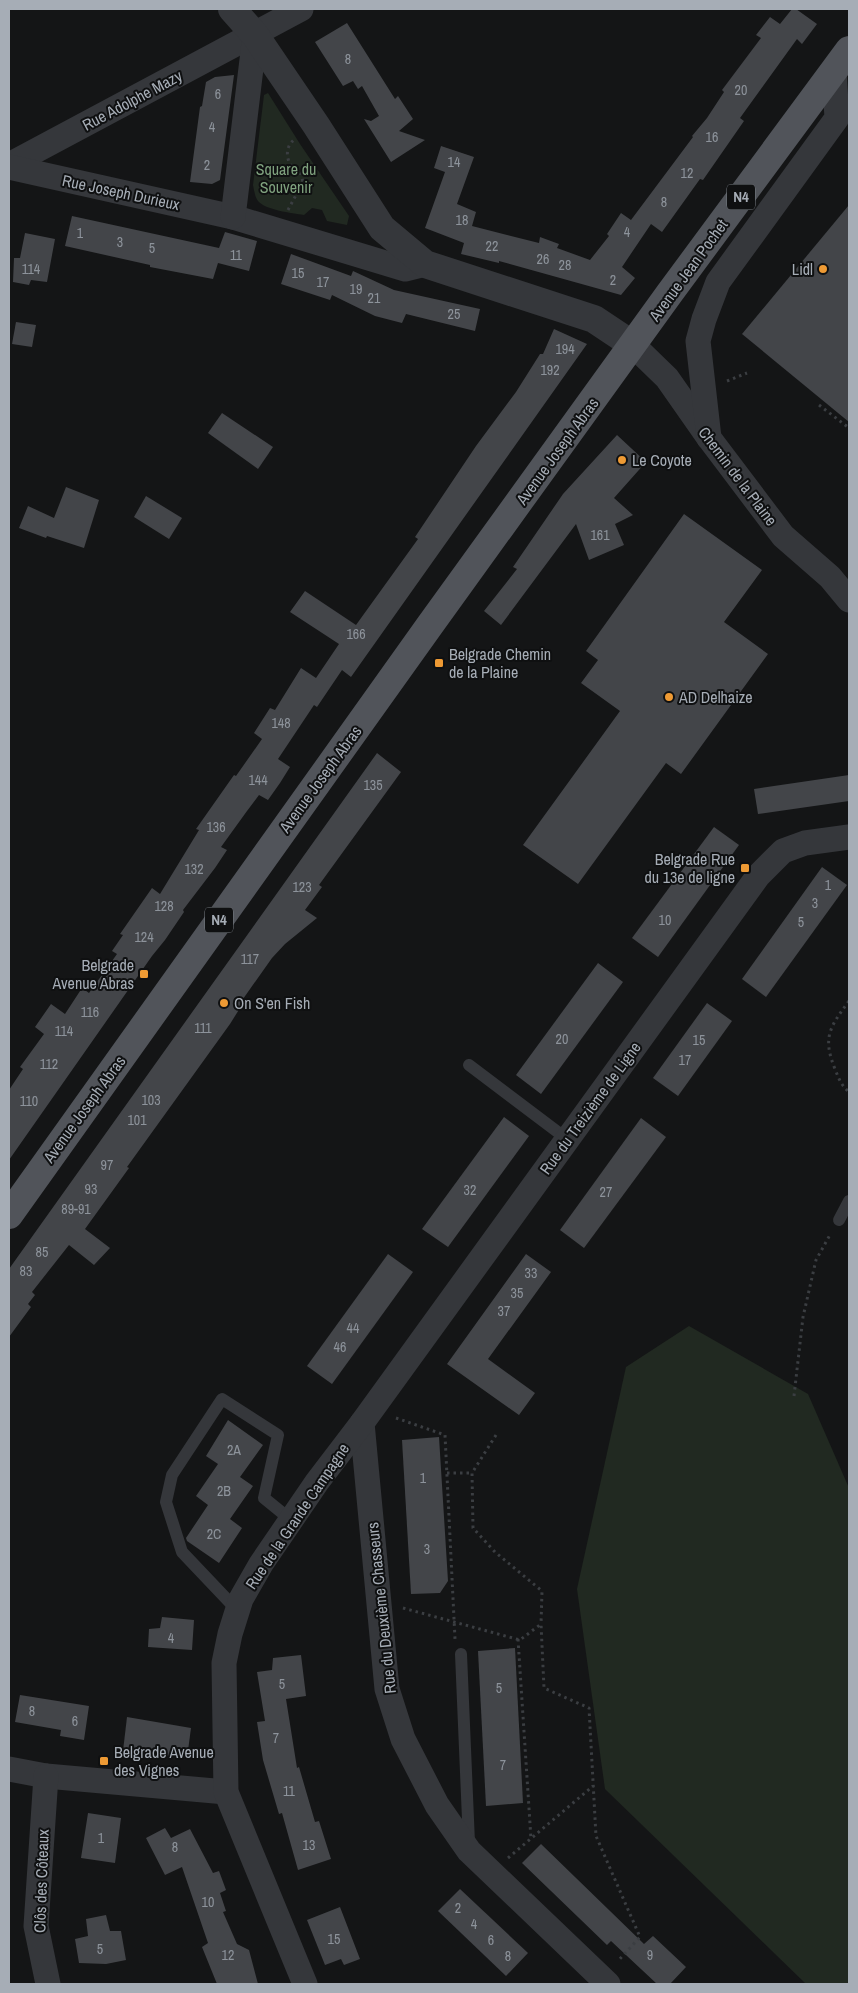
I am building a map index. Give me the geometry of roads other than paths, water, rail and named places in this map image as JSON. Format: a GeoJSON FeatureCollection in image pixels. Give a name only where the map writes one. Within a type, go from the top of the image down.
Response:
{"type":"FeatureCollection","features":[{"type":"Feature","properties":{"kind":"main road","name":"Avenue Jean Pochet"},"geometry":{"type":"LineString","coordinates":[[633,345],[842,61]]}},
{"type":"Feature","properties":{"kind":"main road","name":"Avenue Joseph Abras"},"geometry":{"type":"LineString","coordinates":[[9,1215],[430,625],[633,345]]}},
{"type":"Feature","properties":{"kind":"street"},"geometry":{"type":"LineString","coordinates":[[232,9],[255,35],[316,124],[382,228],[424,264],[594,319],[633,345]]}},
{"type":"Feature","properties":{"kind":"street","name":"Rue Adolphe Mazy"},"geometry":{"type":"LineString","coordinates":[[9,166],[301,9]]}},
{"type":"Feature","properties":{"kind":"street"},"geometry":{"type":"LineString","coordinates":[[255,35],[233,217],[405,270],[424,264]]}},
{"type":"Feature","properties":{"kind":"street"},"geometry":{"type":"LineString","coordinates":[[709,438],[698,341],[704,319],[718,282],[837,118],[842,61]]}},
{"type":"Feature","properties":{"kind":"street","name":"Rue Joseph Durieux"},"geometry":{"type":"LineString","coordinates":[[9,166],[233,217]]}},
{"type":"Feature","properties":{"kind":"street","name":"Chemin de la Plaine"},"geometry":{"type":"LineString","coordinates":[[633,345],[667,378],[709,438],[783,536],[840,578],[849,600]]}},
{"type":"Feature","properties":{"kind":"street","name":"Rue du Treizième de Ligne"},"geometry":{"type":"LineString","coordinates":[[367,1416],[758,876],[783,851],[805,843],[849,837]]}},
{"type":"Feature","properties":{"kind":"street","name":"Rue de la Grande Campagne"},"geometry":{"type":"LineString","coordinates":[[305,1984],[226,1792],[224,1662],[230,1634],[241,1600],[261,1564],[367,1416]]}},
{"type":"Feature","properties":{"kind":"street","name":"Rue du Deuxième Chasseurs"},"geometry":{"type":"LineString","coordinates":[[367,1416],[379,1601],[388,1689],[403,1739],[437,1805],[469,1851],[605,1981]]}},
{"type":"Feature","properties":{"kind":"street"},"geometry":{"type":"LineString","coordinates":[[9,1769],[46,1776],[226,1792]]}},
{"type":"Feature","properties":{"kind":"street","name":"Clôs des Côteaux"},"geometry":{"type":"LineString","coordinates":[[46,1776],[36,1926],[48,1984]]}},
{"type":"Feature","properties":{"kind":"lane"},"geometry":{"type":"LineString","coordinates":[[469,1065],[567,1139]]}},
{"type":"Feature","properties":{"kind":"lane"},"geometry":{"type":"LineString","coordinates":[[839,1220],[849,1201]]}},
{"type":"Feature","properties":{"kind":"lane"},"geometry":{"type":"LineString","coordinates":[[238,1611],[182,1552],[166,1502],[172,1475],[222,1399],[278,1435],[264,1498],[291,1520]]}},
{"type":"Feature","properties":{"kind":"lane"},"geometry":{"type":"LineString","coordinates":[[460,1654],[469,1851]]}},
{"type":"Feature","properties":{"kind":"place","name":"Lidl"},"geometry":{"type":"Point","coordinates":[823,269]}},
{"type":"Feature","properties":{"kind":"place","name":"Le Coyote"},"geometry":{"type":"Point","coordinates":[622,460]}},
{"type":"Feature","properties":{"kind":"place","name":"Belgrade Chemin de la Plaine"},"geometry":{"type":"Point","coordinates":[439,663]}},
{"type":"Feature","properties":{"kind":"place","name":"AD Delhaize"},"geometry":{"type":"Point","coordinates":[669,697]}},
{"type":"Feature","properties":{"kind":"place","name":"Belgrade Rue du 13e de ligne"},"geometry":{"type":"Point","coordinates":[745,868]}},
{"type":"Feature","properties":{"kind":"place","name":"Belgrade Avenue Abras"},"geometry":{"type":"Point","coordinates":[144,974]}},
{"type":"Feature","properties":{"kind":"place","name":"On S'en Fish"},"geometry":{"type":"Point","coordinates":[224,1003]}},
{"type":"Feature","properties":{"kind":"place","name":"Belgrade Avenue des Vignes"},"geometry":{"type":"Point","coordinates":[104,1761]}},
{"type":"Feature","properties":{"kind":"park label","name":"Square du Souvenir"},"geometry":{"type":"Point","coordinates":[286,178]}}]}
